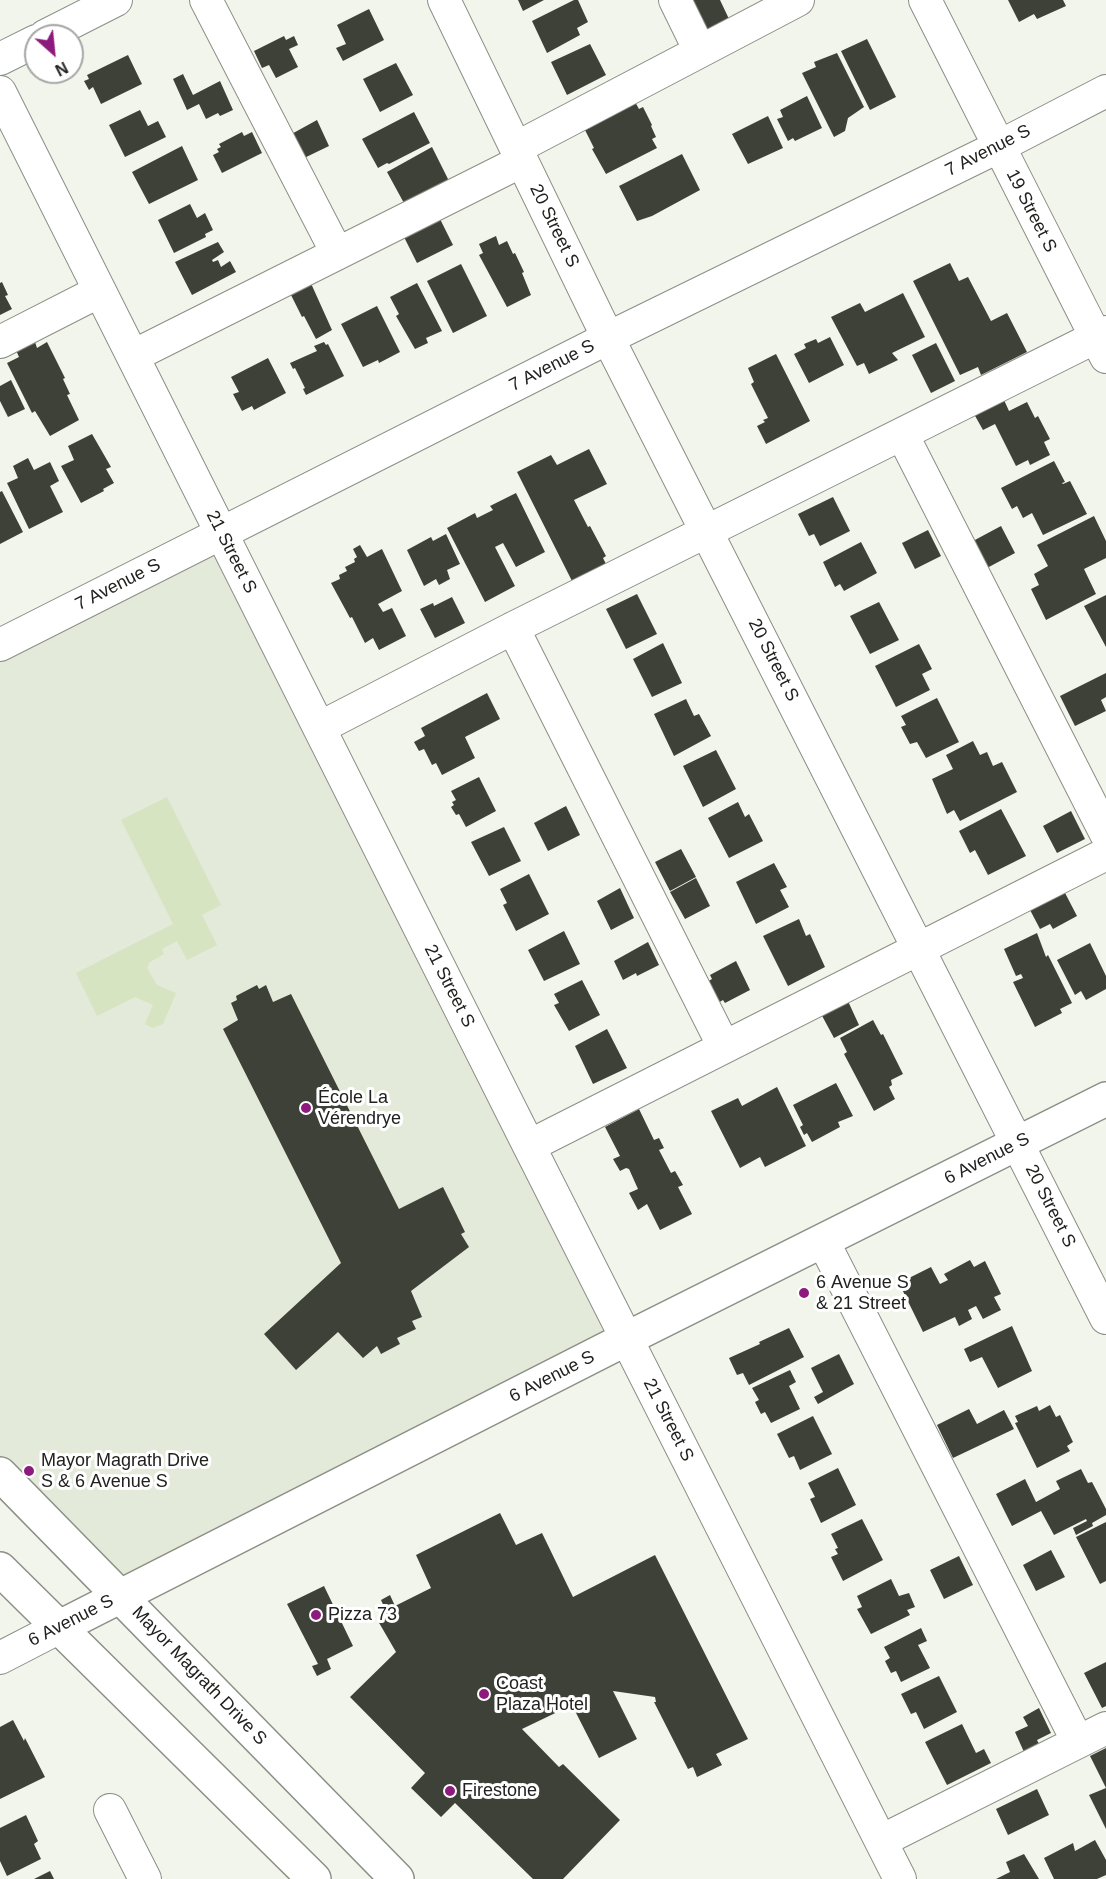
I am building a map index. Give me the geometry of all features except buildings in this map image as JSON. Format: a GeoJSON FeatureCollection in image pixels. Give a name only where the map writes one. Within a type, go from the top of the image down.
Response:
{"type":"FeatureCollection","features":[{"type":"Feature","properties":{"kind":"main road","name":"6 Avenue S"},"geometry":{"type":"LineString","coordinates":[[58,1628],[626,1339],[1106,1099]]}},
{"type":"Feature","properties":{"kind":"main road","name":"Mayor Magrath Drive S"},"geometry":{"type":"LineString","coordinates":[[0,1474],[397,1879]]}},
{"type":"Feature","properties":{"kind":"main road"},"geometry":{"type":"LineString","coordinates":[[0,1569],[314,1879]]}},
{"type":"Feature","properties":{"kind":"street"},"geometry":{"type":"LineString","coordinates":[[69,24],[116,0]]}},
{"type":"Feature","properties":{"kind":"street"},"geometry":{"type":"LineString","coordinates":[[206,0],[337,254]]}},
{"type":"Feature","properties":{"kind":"street","name":"20 Street S"},"geometry":{"type":"LineString","coordinates":[[444,0],[609,338],[1106,1318]]}},
{"type":"Feature","properties":{"kind":"street"},"geometry":{"type":"LineString","coordinates":[[675,0],[700,51]]}},
{"type":"Feature","properties":{"kind":"street"},"geometry":{"type":"LineString","coordinates":[[133,356],[337,254],[700,51],[798,0]]}},
{"type":"Feature","properties":{"kind":"street","name":"19 Street S"},"geometry":{"type":"LineString","coordinates":[[925,0],[998,147],[1103,342]]}},
{"type":"Feature","properties":{"kind":"street"},"geometry":{"type":"LineString","coordinates":[[0,59],[24,46]]}},
{"type":"Feature","properties":{"kind":"street","name":"7 Avenue S"},"geometry":{"type":"LineString","coordinates":[[0,645],[1106,91]]}},
{"type":"Feature","properties":{"kind":"street","name":"21 Street S"},"geometry":{"type":"LineString","coordinates":[[0,92],[626,1339],[900,1879]]}},
{"type":"Feature","properties":{"kind":"street"},"geometry":{"type":"LineString","coordinates":[[0,342],[100,291]]}},
{"type":"Feature","properties":{"kind":"street"},"geometry":{"type":"LineString","coordinates":[[319,728],[513,628],[902,434],[1103,342]]}},
{"type":"Feature","properties":{"kind":"street"},"geometry":{"type":"LineString","coordinates":[[902,434],[1106,834]]}},
{"type":"Feature","properties":{"kind":"street"},"geometry":{"type":"LineString","coordinates":[[513,628],[724,1047]]}},
{"type":"Feature","properties":{"kind":"street"},"geometry":{"type":"LineString","coordinates":[[529,1146],[1106,854]]}},
{"type":"Feature","properties":{"kind":"street"},"geometry":{"type":"LineString","coordinates":[[823,1241],[1078,1742]]}},
{"type":"Feature","properties":{"kind":"street","name":"6 Avenue S"},"geometry":{"type":"LineString","coordinates":[[0,1658],[58,1628]]}},
{"type":"Feature","properties":{"kind":"street"},"geometry":{"type":"LineString","coordinates":[[881,1841],[1106,1728]]}},
{"type":"Feature","properties":{"kind":"street"},"geometry":{"type":"LineString","coordinates":[[110,1810],[145,1879]]}},
{"type":"Feature","properties":{"kind":"shaded area"},"geometry":{"type":"Polygon","coordinates":[[[221,533],[626,1339],[120,1596],[0,1474],[0,645],[221,533]]]}},
{"type":"Feature","properties":{"kind":"green space"},"geometry":{"type":"Polygon","coordinates":[[[167,797],[221,905],[202,915],[217,945],[187,960],[177,941],[162,949],[164,954],[150,962],[147,968],[157,985],[176,993],[163,1024],[153,1028],[145,1024],[153,1005],[135,997],[97,1016],[76,973],[173,924],[121,820],[167,797]]]}},
{"type":"Feature","properties":{"kind":"place","name":"École La Vérendrye"},"geometry":{"type":"Point","coordinates":[306,1108]}},
{"type":"Feature","properties":{"kind":"place","name":"6 Avenue S & 21 Street"},"geometry":{"type":"Point","coordinates":[804,1293]}},
{"type":"Feature","properties":{"kind":"place","name":"Mayor Magrath Drive S & 6 Avenue S"},"geometry":{"type":"Point","coordinates":[29,1471]}},
{"type":"Feature","properties":{"kind":"place","name":"Pizza 73"},"geometry":{"type":"Point","coordinates":[316,1615]}},
{"type":"Feature","properties":{"kind":"place","name":"Coast Plaza Hotel"},"geometry":{"type":"Point","coordinates":[484,1694]}},
{"type":"Feature","properties":{"kind":"place","name":"Firestone"},"geometry":{"type":"Point","coordinates":[450,1791]}}]}
